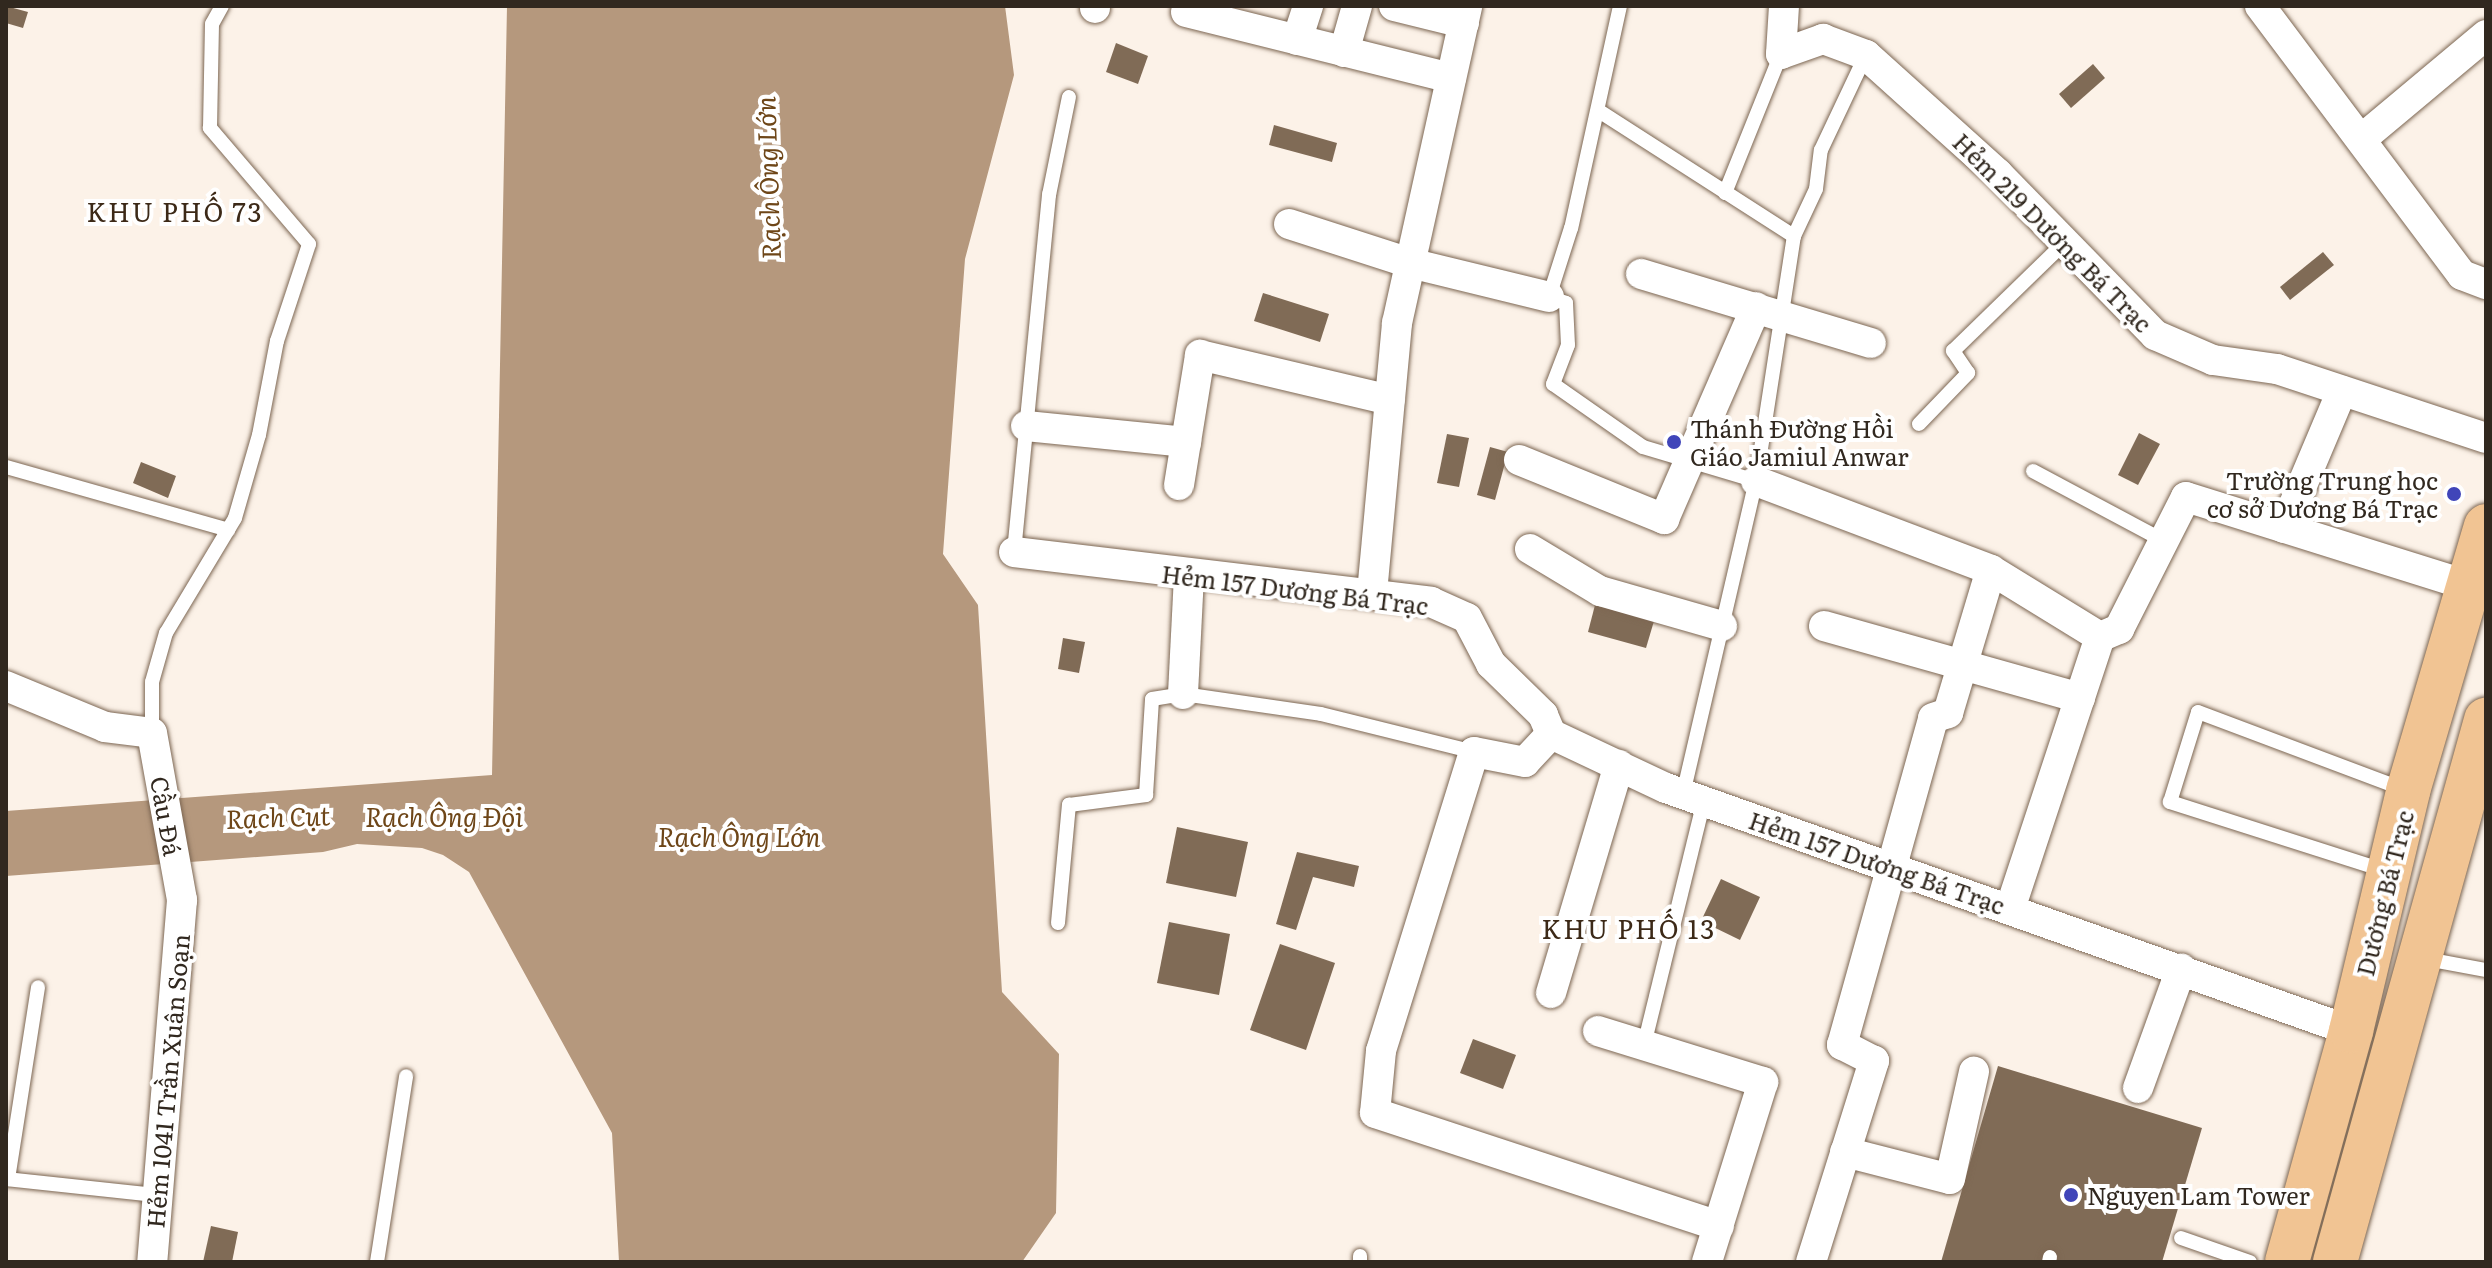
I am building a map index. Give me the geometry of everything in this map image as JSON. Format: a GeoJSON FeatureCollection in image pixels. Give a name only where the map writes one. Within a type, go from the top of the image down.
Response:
{"type":"FeatureCollection","features":[{"type":"Feature","properties":{"kind":"main road","name":"Dương Bá Trạc"},"geometry":{"type":"LineString","coordinates":[[2287,1262],[2351,1031],[2396,854],[2408,791],[2486,526]]}},
{"type":"Feature","properties":{"kind":"main road","name":"Dương Bá Trạc"},"geometry":{"type":"LineString","coordinates":[[2335,1262],[2446,852],[2486,720]]}},
{"type":"Feature","properties":{"kind":"main road"},"geometry":{"type":"LineString","coordinates":[[2396,854],[2446,852]]}},
{"type":"Feature","properties":{"kind":"street"},"geometry":{"type":"LineString","coordinates":[[1297,40],[1308,6]]}},
{"type":"Feature","properties":{"kind":"street"},"geometry":{"type":"LineString","coordinates":[[1344,52],[1357,6]]}},
{"type":"Feature","properties":{"kind":"street"},"geometry":{"type":"LineString","coordinates":[[1372,593],[1397,323],[1466,15],[1394,6]]}},
{"type":"Feature","properties":{"kind":"street"},"geometry":{"type":"LineString","coordinates":[[1781,54],[1784,6]]}},
{"type":"Feature","properties":{"kind":"street"},"geometry":{"type":"LineString","coordinates":[[2260,6],[2364,137],[2462,275],[2486,284]]}},
{"type":"Feature","properties":{"kind":"street"},"geometry":{"type":"LineString","coordinates":[[1186,12],[1451,78]]}},
{"type":"Feature","properties":{"kind":"street"},"geometry":{"type":"LineString","coordinates":[[2364,137],[2486,35]]}},
{"type":"Feature","properties":{"kind":"street","name":"Hẻm 219 Dương Bá Trạc"},"geometry":{"type":"LineString","coordinates":[[1781,54],[1823,39],[1866,55],[1998,174],[2155,335],[2213,360],[2277,369],[2486,438]]}},
{"type":"Feature","properties":{"kind":"street"},"geometry":{"type":"LineString","coordinates":[[1289,224],[1410,263],[1549,297]]}},
{"type":"Feature","properties":{"kind":"street"},"geometry":{"type":"LineString","coordinates":[[1641,274],[1871,343]]}},
{"type":"Feature","properties":{"kind":"street"},"geometry":{"type":"LineString","coordinates":[[1519,460],[1664,519],[1756,307]]}},
{"type":"Feature","properties":{"kind":"street"},"geometry":{"type":"LineString","coordinates":[[1179,485],[1200,355],[1390,400]]}},
{"type":"Feature","properties":{"kind":"street"},"geometry":{"type":"LineString","coordinates":[[2284,528],[2342,391]]}},
{"type":"Feature","properties":{"kind":"street"},"geometry":{"type":"LineString","coordinates":[[1026,426],[1186,442]]}},
{"type":"Feature","properties":{"kind":"street"},"geometry":{"type":"LineString","coordinates":[[1756,481],[1991,570],[2100,637]]}},
{"type":"Feature","properties":{"kind":"street"},"geometry":{"type":"LineString","coordinates":[[2010,909],[2100,637],[2119,629],[2186,497],[2470,586]]}},
{"type":"Feature","properties":{"kind":"street"},"geometry":{"type":"LineString","coordinates":[[1530,549],[1600,591],[1722,626]]}},
{"type":"Feature","properties":{"kind":"street","name":"Hẻm 157 Dương Bá Trạc"},"geometry":{"type":"LineString","coordinates":[[1014,552],[1189,576],[1372,593],[1431,602],[1467,618],[1491,664],[1543,715],[1551,734],[1694,798],[2351,1031]]}},
{"type":"Feature","properties":{"kind":"street"},"geometry":{"type":"LineString","coordinates":[[1811,1262],[1874,1061],[1842,1045],[1889,866],[1933,718],[1948,713],[1991,570]]}},
{"type":"Feature","properties":{"kind":"street"},"geometry":{"type":"LineString","coordinates":[[1183,694],[1189,576]]}},
{"type":"Feature","properties":{"kind":"street"},"geometry":{"type":"LineString","coordinates":[[1824,626],[1962,669],[2080,698]]}},
{"type":"Feature","properties":{"kind":"street"},"geometry":{"type":"LineString","coordinates":[[6,686],[105,727],[152,733]]}},
{"type":"Feature","properties":{"kind":"street","name":"Cầu Đá"},"geometry":{"type":"LineString","coordinates":[[152,733],[182,900]]}},
{"type":"Feature","properties":{"kind":"street"},"geometry":{"type":"LineString","coordinates":[[1551,734],[1525,762],[1474,752],[1381,1051],[1375,1113],[1719,1226]]}},
{"type":"Feature","properties":{"kind":"street"},"geometry":{"type":"LineString","coordinates":[[1551,993],[1619,765]]}},
{"type":"Feature","properties":{"kind":"street","name":"Hẻm 1041 Trần Xuân Soạn"},"geometry":{"type":"LineString","coordinates":[[152,1262],[155,1195],[182,900]]}},
{"type":"Feature","properties":{"kind":"street"},"geometry":{"type":"LineString","coordinates":[[2138,1088],[2181,969]]}},
{"type":"Feature","properties":{"kind":"street"},"geometry":{"type":"LineString","coordinates":[[1598,1031],[1763,1082],[1707,1262]]}},
{"type":"Feature","properties":{"kind":"street"},"geometry":{"type":"LineString","coordinates":[[1845,1152],[1950,1179],[1974,1072]]}},
{"type":"Feature","properties":{"kind":"lane"},"geometry":{"type":"LineString","coordinates":[[152,733],[152,682],[166,633],[228,530],[259,435],[277,341],[309,244],[210,128],[212,24],[222,6]]}},
{"type":"Feature","properties":{"kind":"lane"},"geometry":{"type":"LineString","coordinates":[[1620,6],[1599,111],[1549,297],[1566,303],[1568,345],[1553,384],[1643,447],[1686,463],[1756,481]]}},
{"type":"Feature","properties":{"kind":"lane"},"geometry":{"type":"LineString","coordinates":[[1725,193],[1781,54]]}},
{"type":"Feature","properties":{"kind":"lane"},"geometry":{"type":"LineString","coordinates":[[1644,1045],[1694,798],[1722,626],[1756,481],[1785,315],[1794,236],[1816,189],[1821,150],[1866,55]]}},
{"type":"Feature","properties":{"kind":"lane","name":"Hẻm 157 Dương Bá Trạc"},"geometry":{"type":"LineString","coordinates":[[1014,552],[1049,195],[1069,97]]}},
{"type":"Feature","properties":{"kind":"lane"},"geometry":{"type":"LineString","coordinates":[[1599,111],[1794,236]]}},
{"type":"Feature","properties":{"kind":"lane"},"geometry":{"type":"LineString","coordinates":[[1919,424],[1968,373],[1953,351],[2065,242]]}},
{"type":"Feature","properties":{"kind":"lane"},"geometry":{"type":"LineString","coordinates":[[6,467],[228,530]]}},
{"type":"Feature","properties":{"kind":"lane"},"geometry":{"type":"LineString","coordinates":[[2033,471],[2164,541]]}},
{"type":"Feature","properties":{"kind":"lane"},"geometry":{"type":"LineString","coordinates":[[1058,923],[1069,805],[1146,795],[1152,699],[1183,694],[1321,714],[1474,752]]}},
{"type":"Feature","properties":{"kind":"lane"},"geometry":{"type":"LineString","coordinates":[[2396,854],[2170,802],[2198,712],[2408,791]]}},
{"type":"Feature","properties":{"kind":"lane"},"geometry":{"type":"LineString","coordinates":[[2417,958],[2486,970]]}},
{"type":"Feature","properties":{"kind":"lane"},"geometry":{"type":"LineString","coordinates":[[38,987],[7,1179],[155,1195]]}},
{"type":"Feature","properties":{"kind":"lane"},"geometry":{"type":"LineString","coordinates":[[377,1262],[406,1076]]}},
{"type":"Feature","properties":{"kind":"lane"},"geometry":{"type":"LineString","coordinates":[[2181,1238],[2250,1262]]}},
{"type":"Feature","properties":{"kind":"water","name":"Rạch Ông Lớn"},"geometry":{"type":"Polygon","coordinates":[[[507,6],[1005,6],[1014,75],[965,259],[943,554],[978,605],[1002,992],[1059,1054],[1056,1213],[1022,1262],[619,1262],[612,1133],[469,872],[443,855],[422,848],[357,844],[323,852],[6,876],[6,811],[492,775],[507,6]]]}},
{"type":"Feature","properties":{"kind":"building"},"geometry":{"type":"Polygon","coordinates":[[[6,6],[28,12],[23,28],[6,23],[6,6]]]}},
{"type":"Feature","properties":{"kind":"building"},"geometry":{"type":"Polygon","coordinates":[[[1116,43],[1148,56],[1138,84],[1106,72],[1116,43]]]}},
{"type":"Feature","properties":{"kind":"building"},"geometry":{"type":"Polygon","coordinates":[[[2093,64],[2105,78],[2071,108],[2059,94],[2093,64]]]}},
{"type":"Feature","properties":{"kind":"building"},"geometry":{"type":"Polygon","coordinates":[[[1274,125],[1337,143],[1332,162],[1269,145],[1274,125]]]}},
{"type":"Feature","properties":{"kind":"building"},"geometry":{"type":"Polygon","coordinates":[[[2323,252],[2334,265],[2290,300],[2280,287],[2323,252]]]}},
{"type":"Feature","properties":{"kind":"building"},"geometry":{"type":"Polygon","coordinates":[[[1263,293],[1329,314],[1320,342],[1254,321],[1263,293]]]}},
{"type":"Feature","properties":{"kind":"building"},"geometry":{"type":"Polygon","coordinates":[[[2139,433],[2160,444],[2138,485],[2118,475],[2139,433]]]}},
{"type":"Feature","properties":{"kind":"building"},"geometry":{"type":"Polygon","coordinates":[[[1447,434],[1469,438],[1459,487],[1437,483],[1447,434]]]}},
{"type":"Feature","properties":{"kind":"building"},"geometry":{"type":"Polygon","coordinates":[[[1490,447],[1508,452],[1495,500],[1477,495],[1490,447]]]}},
{"type":"Feature","properties":{"kind":"building"},"geometry":{"type":"Polygon","coordinates":[[[141,462],[176,476],[168,498],[133,483],[141,462]]]}},
{"type":"Feature","properties":{"kind":"building"},"geometry":{"type":"Polygon","coordinates":[[[1595,605],[1654,621],[1646,648],[1588,632],[1595,605]]]}},
{"type":"Feature","properties":{"kind":"building"},"geometry":{"type":"Polygon","coordinates":[[[1063,638],[1085,642],[1079,673],[1058,669],[1063,638]]]}},
{"type":"Feature","properties":{"kind":"building"},"geometry":{"type":"Polygon","coordinates":[[[1177,827],[1248,842],[1236,897],[1166,883],[1177,827]]]}},
{"type":"Feature","properties":{"kind":"building"},"geometry":{"type":"Polygon","coordinates":[[[1297,852],[1359,866],[1354,887],[1313,877],[1296,930],[1276,924],[1297,852]]]}},
{"type":"Feature","properties":{"kind":"building"},"geometry":{"type":"Polygon","coordinates":[[[1721,879],[1760,897],[1740,940],[1701,921],[1721,879]]]}},
{"type":"Feature","properties":{"kind":"building"},"geometry":{"type":"Polygon","coordinates":[[[1169,922],[1230,934],[1219,995],[1157,983],[1169,922]]]}},
{"type":"Feature","properties":{"kind":"building"},"geometry":{"type":"Polygon","coordinates":[[[1280,944],[1335,963],[1306,1050],[1250,1030],[1280,944]]]}},
{"type":"Feature","properties":{"kind":"building"},"geometry":{"type":"Polygon","coordinates":[[[1473,1039],[1516,1055],[1503,1089],[1460,1073],[1473,1039]]]}},
{"type":"Feature","properties":{"kind":"building","name":"Nguyen Lam Tower"},"geometry":{"type":"Polygon","coordinates":[[[1998,1066],[2202,1128],[2162,1262],[1941,1262],[1998,1066]]]}},
{"type":"Feature","properties":{"kind":"building"},"geometry":{"type":"Polygon","coordinates":[[[211,1226],[238,1232],[232,1262],[203,1262],[211,1226]]]}},
{"type":"Feature","properties":{"kind":"place","name":"Thánh Đường Hồi Giáo Jamiul Anwar"},"geometry":{"type":"Point","coordinates":[1674,442]}},
{"type":"Feature","properties":{"kind":"place","name":"Trường Trung học cơ sở Dương Bá Trạc"},"geometry":{"type":"Point","coordinates":[2454,494]}},
{"type":"Feature","properties":{"kind":"place","name":"Nguyen Lam Tower"},"geometry":{"type":"Point","coordinates":[2071,1195]}},
{"type":"Feature","properties":{"kind":"district","name":"KHU PHỐ 73"},"geometry":{"type":"Point","coordinates":[175,211]}},
{"type":"Feature","properties":{"kind":"district","name":"KHU PHỐ 13"},"geometry":{"type":"Point","coordinates":[1629,928]}},
{"type":"Feature","properties":{"kind":"water label","name":"Rạch Cụt"},"geometry":{"type":"Point","coordinates":[278,816]}},
{"type":"Feature","properties":{"kind":"water label","name":"Rạch Ông Đội"},"geometry":{"type":"Point","coordinates":[444,816]}}]}
